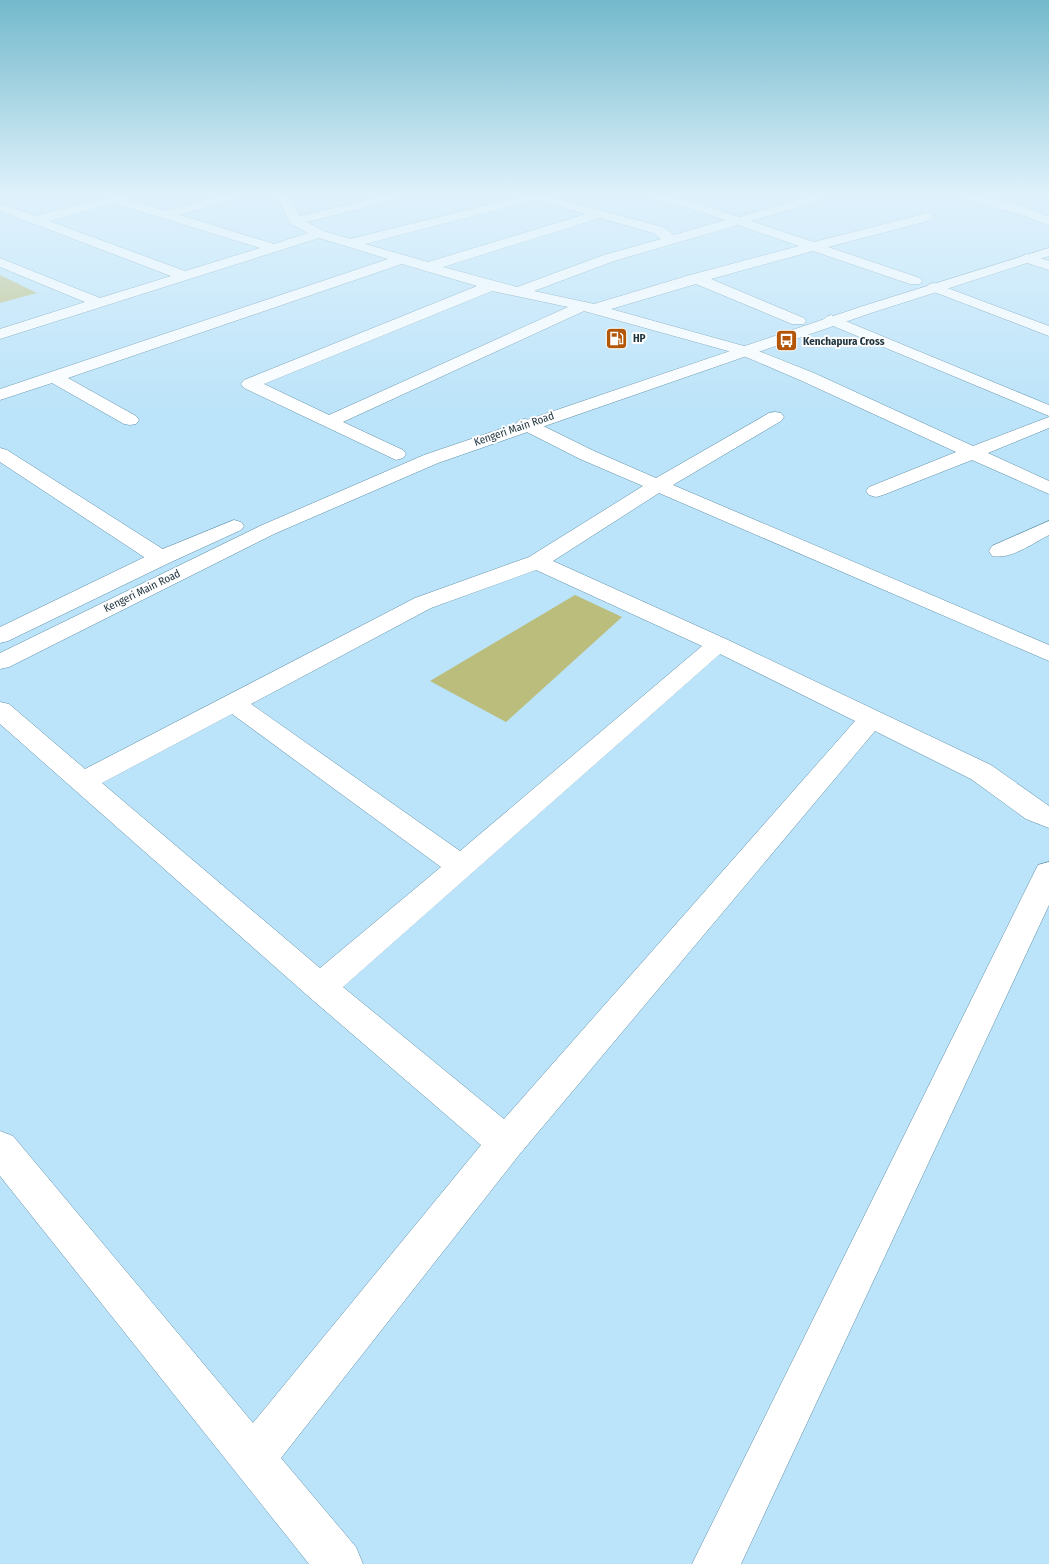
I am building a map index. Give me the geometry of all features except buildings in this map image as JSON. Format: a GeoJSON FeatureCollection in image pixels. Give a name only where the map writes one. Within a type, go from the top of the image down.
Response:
{"type":"FeatureCollection","features":[{"type":"Feature","properties":{"kind":"street"},"geometry":{"type":"LineString","coordinates":[[17,269],[100,303]]}},
{"type":"Feature","properties":{"kind":"street"},"geometry":{"type":"LineString","coordinates":[[166,269],[184,276]]}},
{"type":"Feature","properties":{"kind":"street"},"geometry":{"type":"LineString","coordinates":[[0,334],[207,269]]}},
{"type":"Feature","properties":{"kind":"street"},"geometry":{"type":"LineString","coordinates":[[0,395],[372,269]]}},
{"type":"Feature","properties":{"kind":"street"},"geometry":{"type":"LineString","coordinates":[[435,269],[491,286],[589,308],[745,351],[808,377],[1049,488]]}},
{"type":"Feature","properties":{"kind":"street"},"geometry":{"type":"LineString","coordinates":[[520,292],[580,269]]}},
{"type":"Feature","properties":{"kind":"street"},"geometry":{"type":"LineString","coordinates":[[328,422],[589,308],[727,269]]}},
{"type":"Feature","properties":{"kind":"street"},"geometry":{"type":"LineString","coordinates":[[879,269],[915,281]]}},
{"type":"Feature","properties":{"kind":"street","name":"Kengeri Main Road"},"geometry":{"type":"LineString","coordinates":[[0,636],[161,558],[410,448],[953,269]]}},
{"type":"Feature","properties":{"kind":"street","name":"Kengeri Main Road"},"geometry":{"type":"LineString","coordinates":[[0,662],[313,508],[430,460],[525,424],[580,408],[831,320],[991,269]]}},
{"type":"Feature","properties":{"kind":"street"},"geometry":{"type":"LineString","coordinates":[[695,278],[798,321]]}},
{"type":"Feature","properties":{"kind":"street"},"geometry":{"type":"LineString","coordinates":[[410,448],[328,422],[250,384],[491,286]]}},
{"type":"Feature","properties":{"kind":"street"},"geometry":{"type":"LineString","coordinates":[[934,287],[1049,331]]}},
{"type":"Feature","properties":{"kind":"street"},"geometry":{"type":"LineString","coordinates":[[831,320],[1049,410]]}},
{"type":"Feature","properties":{"kind":"street"},"geometry":{"type":"LineString","coordinates":[[54,376],[130,420]]}},
{"type":"Feature","properties":{"kind":"street"},"geometry":{"type":"LineString","coordinates":[[82,782],[424,603],[537,562],[658,484],[774,417]]}},
{"type":"Feature","properties":{"kind":"street"},"geometry":{"type":"LineString","coordinates":[[876,491],[1049,422]]}},
{"type":"Feature","properties":{"kind":"street"},"geometry":{"type":"LineString","coordinates":[[525,424],[587,456],[658,484],[1049,654]]}},
{"type":"Feature","properties":{"kind":"street"},"geometry":{"type":"LineString","coordinates":[[0,454],[161,558]]}},
{"type":"Feature","properties":{"kind":"street"},"geometry":{"type":"LineString","coordinates":[[1000,551],[1049,528]]}},
{"type":"Feature","properties":{"kind":"street"},"geometry":{"type":"LineString","coordinates":[[537,562],[718,644],[981,772],[1036,812],[1049,818]]}},
{"type":"Feature","properties":{"kind":"street"},"geometry":{"type":"LineString","coordinates":[[320,987],[461,868],[718,644]]}},
{"type":"Feature","properties":{"kind":"street"},"geometry":{"type":"LineString","coordinates":[[232,702],[461,868]]}},
{"type":"Feature","properties":{"kind":"street"},"geometry":{"type":"LineString","coordinates":[[0,710],[320,987],[506,1143]]}},
{"type":"Feature","properties":{"kind":"street"},"geometry":{"type":"LineString","coordinates":[[253,1458],[506,1143],[871,719]]}},
{"type":"Feature","properties":{"kind":"street"},"geometry":{"type":"LineString","coordinates":[[716,1564],[1049,873]]}},
{"type":"Feature","properties":{"kind":"street"},"geometry":{"type":"LineString","coordinates":[[0,1148],[339,1564]]}},
{"type":"Feature","properties":{"kind":"green space"},"geometry":{"type":"Polygon","coordinates":[[[0,275],[37,293],[0,303],[0,275]]]}},
{"type":"Feature","properties":{"kind":"green space"},"geometry":{"type":"Polygon","coordinates":[[[575,595],[622,617],[506,722],[430,681],[575,595]]]}},
{"type":"Feature","properties":{"kind":"place","name":"HP"},"geometry":{"type":"Point","coordinates":[617,338]}},
{"type":"Feature","properties":{"kind":"place","name":"Kenchapura Cross"},"geometry":{"type":"Point","coordinates":[787,341]}}]}
